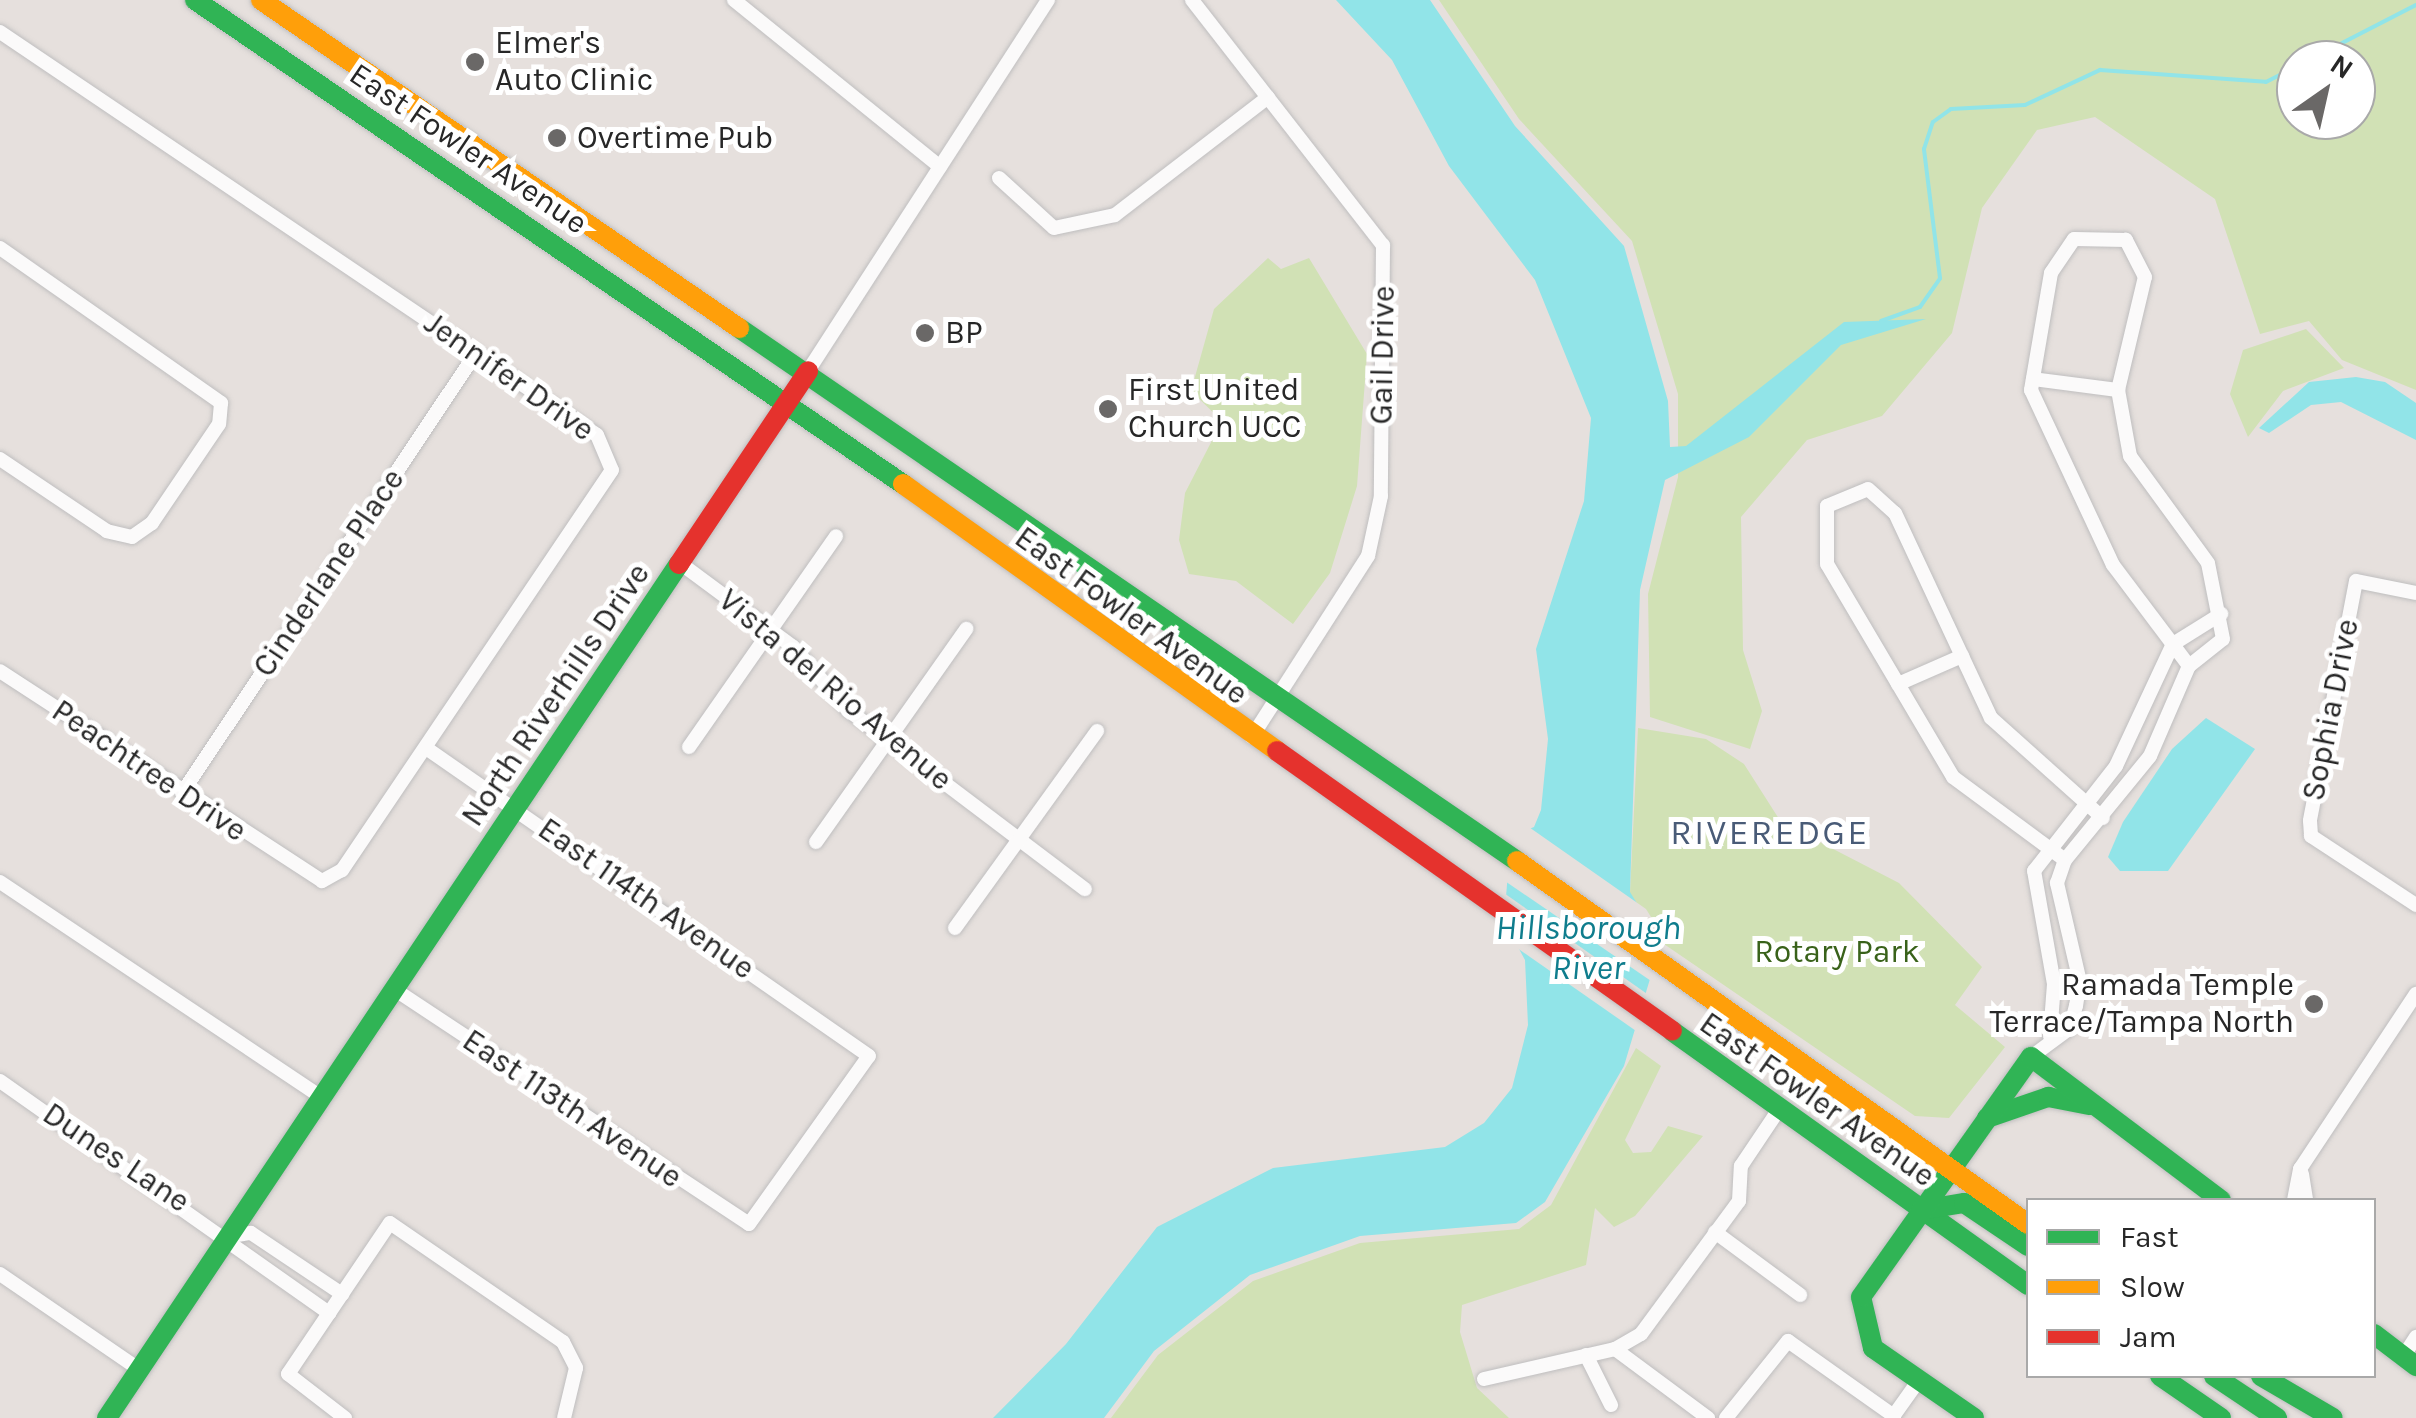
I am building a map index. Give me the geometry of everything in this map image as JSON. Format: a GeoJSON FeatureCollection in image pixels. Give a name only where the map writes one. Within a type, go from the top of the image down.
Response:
{"type":"FeatureCollection","features":[{"type":"Feature","properties":{"kind":"main road","name":"East Fowler Avenue"},"geometry":{"type":"LineString","coordinates":[[262,0],[808,371],[1665,963],[2026,1223]]}},
{"type":"Feature","properties":{"kind":"main road","name":"East Fowler Avenue"},"geometry":{"type":"LineString","coordinates":[[201,2],[786,402],[1251,740],[2026,1284]]}},
{"type":"Feature","properties":{"kind":"main road","name":"North Riverhills Drive"},"geometry":{"type":"LineString","coordinates":[[106,1418],[397,991],[808,371]]}},
{"type":"Feature","properties":{"kind":"main road"},"geometry":{"type":"LineString","coordinates":[[1974,1418],[1873,1348],[1859,1313],[1921,1210],[2030,1056],[2218,1198]]}},
{"type":"Feature","properties":{"kind":"main road"},"geometry":{"type":"LineString","coordinates":[[1987,1118],[2048,1097],[2100,1108]]}},
{"type":"Feature","properties":{"kind":"main road"},"geometry":{"type":"LineString","coordinates":[[1921,1210],[1964,1203],[2026,1245]]}},
{"type":"Feature","properties":{"kind":"main road"},"geometry":{"type":"LineString","coordinates":[[2376,1336],[2410,1362]]}},
{"type":"Feature","properties":{"kind":"main road"},"geometry":{"type":"LineString","coordinates":[[2163,1378],[2221,1418]]}},
{"type":"Feature","properties":{"kind":"main road"},"geometry":{"type":"LineString","coordinates":[[2217,1378],[2277,1418]]}},
{"type":"Feature","properties":{"kind":"main road"},"geometry":{"type":"LineString","coordinates":[[2252,1378],[2311,1418]]}},
{"type":"Feature","properties":{"kind":"main road"},"geometry":{"type":"LineString","coordinates":[[2264,1378],[2333,1418]]}},
{"type":"Feature","properties":{"kind":"street"},"geometry":{"type":"LineString","coordinates":[[734,0],[940,167]]}},
{"type":"Feature","properties":{"kind":"street","name":"North Riverhills Drive"},"geometry":{"type":"LineString","coordinates":[[808,371],[1048,0]]}},
{"type":"Feature","properties":{"kind":"street","name":"Gail Drive"},"geometry":{"type":"LineString","coordinates":[[1192,0],[1365,212],[1383,244],[1386,311],[1381,496],[1368,556],[1251,740]]}},
{"type":"Feature","properties":{"kind":"street","name":"Jennifer Drive"},"geometry":{"type":"LineString","coordinates":[[0,32],[597,435],[612,470],[342,870],[322,880],[298,871]]}},
{"type":"Feature","properties":{"kind":"street"},"geometry":{"type":"LineString","coordinates":[[999,178],[1054,228],[1115,215],[1268,97]]}},
{"type":"Feature","properties":{"kind":"street"},"geometry":{"type":"LineString","coordinates":[[2030,1056],[2050,1036],[2070,1028],[2080,982],[2057,883],[2066,860],[2103,818],[2168,718],[2189,666],[2224,639],[2222,614],[2208,563],[2130,456],[2118,390],[2146,277],[2126,240],[2074,239],[2052,272],[2033,379],[2054,451],[2112,565],[2189,666]]}},
{"type":"Feature","properties":{"kind":"street"},"geometry":{"type":"LineString","coordinates":[[0,248],[222,404],[220,424],[152,523],[132,536],[107,531],[0,459]]}},
{"type":"Feature","properties":{"kind":"street","name":"Cinderlane Place"},"geometry":{"type":"LineString","coordinates":[[182,793],[476,354]]}},
{"type":"Feature","properties":{"kind":"street"},"geometry":{"type":"LineString","coordinates":[[2033,379],[2118,390]]}},
{"type":"Feature","properties":{"kind":"street"},"geometry":{"type":"LineString","coordinates":[[2066,860],[1953,777],[1827,564],[1827,506],[1868,489],[1896,513],[1991,718],[2103,818]]}},
{"type":"Feature","properties":{"kind":"street"},"geometry":{"type":"LineString","coordinates":[[689,747],[836,536]]}},
{"type":"Feature","properties":{"kind":"street","name":"Vista del Rio Avenue"},"geometry":{"type":"LineString","coordinates":[[680,563],[772,628],[888,741],[1085,889]]}},
{"type":"Feature","properties":{"kind":"street","name":"Sophia Drive"},"geometry":{"type":"LineString","coordinates":[[2416,594],[2356,581],[2310,821],[2312,836],[2416,905]]}},
{"type":"Feature","properties":{"kind":"street"},"geometry":{"type":"LineString","coordinates":[[2050,1036],[2054,984],[2032,896],[2049,844],[2085,803],[2150,709],[2173,644],[2222,614]]}},
{"type":"Feature","properties":{"kind":"street"},"geometry":{"type":"LineString","coordinates":[[816,842],[966,630]]}},
{"type":"Feature","properties":{"kind":"street"},"geometry":{"type":"LineString","coordinates":[[1898,684],[1962,656]]}},
{"type":"Feature","properties":{"kind":"street","name":"Peachtree Drive"},"geometry":{"type":"LineString","coordinates":[[0,671],[298,871]]}},
{"type":"Feature","properties":{"kind":"street"},"geometry":{"type":"LineString","coordinates":[[2150,709],[2168,718]]}},
{"type":"Feature","properties":{"kind":"street"},"geometry":{"type":"LineString","coordinates":[[955,928],[1096,731]]}},
{"type":"Feature","properties":{"kind":"street","name":"East 114th Avenue"},"geometry":{"type":"LineString","coordinates":[[426,748],[866,1050],[864,1066],[748,1224]]}},
{"type":"Feature","properties":{"kind":"street"},"geometry":{"type":"LineString","coordinates":[[0,882],[324,1098]]}},
{"type":"Feature","properties":{"kind":"street","name":"East 113th Avenue"},"geometry":{"type":"LineString","coordinates":[[397,991],[748,1224]]}},
{"type":"Feature","properties":{"kind":"street"},"geometry":{"type":"LineString","coordinates":[[2294,1198],[2300,1169],[2416,994]]}},
{"type":"Feature","properties":{"kind":"street","name":"Dunes Lane"},"geometry":{"type":"LineString","coordinates":[[0,1081],[231,1236],[238,1252],[329,1314]]}},
{"type":"Feature","properties":{"kind":"street"},"geometry":{"type":"LineString","coordinates":[[1484,1380],[1615,1350],[1641,1334],[1739,1201],[1741,1166],[1778,1111]]}},
{"type":"Feature","properties":{"kind":"street"},"geometry":{"type":"LineString","coordinates":[[2300,1169],[2306,1198]]}},
{"type":"Feature","properties":{"kind":"street"},"geometry":{"type":"LineString","coordinates":[[345,1418],[288,1374],[390,1223],[563,1342],[576,1368],[564,1418]]}},
{"type":"Feature","properties":{"kind":"street"},"geometry":{"type":"LineString","coordinates":[[1715,1232],[1800,1295]]}},
{"type":"Feature","properties":{"kind":"street","name":"Dunes Lane"},"geometry":{"type":"LineString","coordinates":[[231,1236],[251,1233],[342,1294]]}},
{"type":"Feature","properties":{"kind":"street"},"geometry":{"type":"LineString","coordinates":[[0,1274],[140,1369]]}},
{"type":"Feature","properties":{"kind":"street"},"geometry":{"type":"LineString","coordinates":[[2410,1362],[2416,1337]]}},
{"type":"Feature","properties":{"kind":"street"},"geometry":{"type":"LineString","coordinates":[[1726,1418],[1788,1341],[1893,1417],[1919,1380]]}},
{"type":"Feature","properties":{"kind":"street"},"geometry":{"type":"LineString","coordinates":[[1615,1350],[1708,1418]]}},
{"type":"Feature","properties":{"kind":"street"},"geometry":{"type":"LineString","coordinates":[[1586,1355],[1611,1405]]}},
{"type":"Feature","properties":{"kind":"green space"},"geometry":{"type":"Polygon","coordinates":[[[1439,0],[2416,0],[2416,390],[2342,360],[2309,321],[2260,334],[2215,199],[2095,117],[2037,130],[1982,208],[1952,333],[1882,416],[1807,440],[1741,517],[1743,650],[1762,711],[1750,749],[1650,717],[1648,594],[1678,477],[1678,394],[1632,241],[1519,119],[1439,0]]]}},
{"type":"Feature","properties":{"kind":"green space"},"geometry":{"type":"Polygon","coordinates":[[[1268,258],[1281,269],[1309,258],[1367,354],[1357,486],[1330,573],[1293,624],[1236,581],[1189,574],[1179,540],[1185,493],[1222,421],[1191,391],[1214,309],[1268,258]]]}},
{"type":"Feature","properties":{"kind":"green space"},"geometry":{"type":"Polygon","coordinates":[[[2306,329],[2344,368],[2283,391],[2248,437],[2230,394],[2243,350],[2306,329]]]}},
{"type":"Feature","properties":{"kind":"green space","name":"Rotary Park"},"geometry":{"type":"Polygon","coordinates":[[[1638,728],[1706,739],[1744,764],[1781,822],[1899,883],[1982,967],[1955,1005],[2005,1047],[1949,1118],[1915,1116],[1661,942],[1630,893],[1638,728]]]}},
{"type":"Feature","properties":{"kind":"green space"},"geometry":{"type":"Polygon","coordinates":[[[1636,1048],[1661,1066],[1625,1140],[1633,1153],[1651,1152],[1668,1126],[1703,1136],[1635,1216],[1614,1227],[1595,1208],[1586,1265],[1462,1305],[1460,1332],[1477,1388],[1509,1418],[1111,1418],[1158,1355],[1253,1281],[1360,1243],[1519,1229],[1551,1205],[1636,1048]]]}},
{"type":"Feature","properties":{"kind":"water","name":"Hillsborough River"},"geometry":{"type":"Polygon","coordinates":[[[1336,0],[1430,0],[1515,126],[1624,246],[1668,401],[1670,447],[1686,446],[1844,322],[1926,319],[1841,345],[1749,437],[1665,480],[1640,590],[1630,892],[1661,942],[1624,1066],[1545,1202],[1516,1223],[1360,1236],[1250,1275],[1154,1351],[1104,1418],[993,1418],[1066,1344],[1157,1227],[1273,1168],[1445,1147],[1484,1123],[1512,1088],[1528,1025],[1525,960],[1504,921],[1511,836],[1534,827],[1541,810],[1548,739],[1536,649],[1584,501],[1591,418],[1535,280],[1449,166],[1392,60],[1336,0]]]}},
{"type":"Feature","properties":{"kind":"water"},"geometry":{"type":"Polygon","coordinates":[[[2356,377],[2385,382],[2416,403],[2416,440],[2341,402],[2311,405],[2269,433],[2259,428],[2309,382],[2356,377]]]}},
{"type":"Feature","properties":{"kind":"water"},"geometry":{"type":"Polygon","coordinates":[[[2206,718],[2255,749],[2168,871],[2120,871],[2108,857],[2123,822],[2172,749],[2206,718]]]}},
{"type":"Feature","properties":{"kind":"pier"},"geometry":{"type":"Polygon","coordinates":[[[1526,825],[1646,909],[1666,941],[1654,983],[1502,879],[1506,836],[1526,825]]]}},
{"type":"Feature","properties":{"kind":"pier"},"geometry":{"type":"Polygon","coordinates":[[[1501,891],[1650,996],[1639,1033],[1510,943],[1499,922],[1501,891]]]}},
{"type":"Feature","properties":{"kind":"waterway"},"geometry":{"type":"LineString","coordinates":[[2348,40],[2416,5]]}},
{"type":"Feature","properties":{"kind":"waterway"},"geometry":{"type":"LineString","coordinates":[[1881,321],[1920,307],[1940,278],[1924,149],[1933,122],[1951,109],[2025,105],[2100,70],[2266,82],[2276,77]]}},
{"type":"Feature","properties":{"kind":"traffic: fast"},"geometry":{"type":"LineString","coordinates":[[195,0],[903,484]]}},
{"type":"Feature","properties":{"kind":"traffic: fast"},"geometry":{"type":"LineString","coordinates":[[739,328],[1517,861]]}},
{"type":"Feature","properties":{"kind":"traffic: fast"},"geometry":{"type":"LineString","coordinates":[[107,1418],[679,564]]}},
{"type":"Feature","properties":{"kind":"traffic: fast"},"geometry":{"type":"LineString","coordinates":[[1672,1031],[2026,1284]]}},
{"type":"Feature","properties":{"kind":"traffic: fast"},"geometry":{"type":"LineString","coordinates":[[1974,1418],[1873,1348],[1861,1297],[2031,1057],[2218,1198]]}},
{"type":"Feature","properties":{"kind":"traffic: fast"},"geometry":{"type":"LineString","coordinates":[[1987,1118],[2048,1097],[2090,1105]]}},
{"type":"Feature","properties":{"kind":"traffic: fast"},"geometry":{"type":"LineString","coordinates":[[1921,1210],[1964,1203],[2026,1245]]}},
{"type":"Feature","properties":{"kind":"traffic: fast"},"geometry":{"type":"LineString","coordinates":[[2376,1336],[2416,1366]]}},
{"type":"Feature","properties":{"kind":"traffic: fast"},"geometry":{"type":"LineString","coordinates":[[2163,1378],[2221,1418]]}},
{"type":"Feature","properties":{"kind":"traffic: fast"},"geometry":{"type":"LineString","coordinates":[[2217,1378],[2277,1418]]}},
{"type":"Feature","properties":{"kind":"traffic: fast"},"geometry":{"type":"LineString","coordinates":[[2264,1378],[2333,1418]]}},
{"type":"Feature","properties":{"kind":"traffic: slow"},"geometry":{"type":"LineString","coordinates":[[261,0],[739,328]]}},
{"type":"Feature","properties":{"kind":"traffic: slow"},"geometry":{"type":"LineString","coordinates":[[903,484],[1277,751]]}},
{"type":"Feature","properties":{"kind":"traffic: slow"},"geometry":{"type":"LineString","coordinates":[[1517,861],[2026,1223]]}},
{"type":"Feature","properties":{"kind":"traffic: jam"},"geometry":{"type":"LineString","coordinates":[[679,564],[808,371]]}},
{"type":"Feature","properties":{"kind":"traffic: jam"},"geometry":{"type":"LineString","coordinates":[[1277,751],[1672,1031]]}},
{"type":"Feature","properties":{"kind":"place","name":"Elmer's Auto Clinic"},"geometry":{"type":"Point","coordinates":[475,62]}},
{"type":"Feature","properties":{"kind":"place","name":"Overtime Pub"},"geometry":{"type":"Point","coordinates":[557,138]}},
{"type":"Feature","properties":{"kind":"place","name":"BP"},"geometry":{"type":"Point","coordinates":[925,333]}},
{"type":"Feature","properties":{"kind":"place","name":"First United Church UCC"},"geometry":{"type":"Point","coordinates":[1108,409]}},
{"type":"Feature","properties":{"kind":"place","name":"Ramada Temple Terrace/Tampa North"},"geometry":{"type":"Point","coordinates":[2314,1004]}},
{"type":"Feature","properties":{"kind":"district","name":"RIVEREDGE"},"geometry":{"type":"Point","coordinates":[1770,833]}}]}
